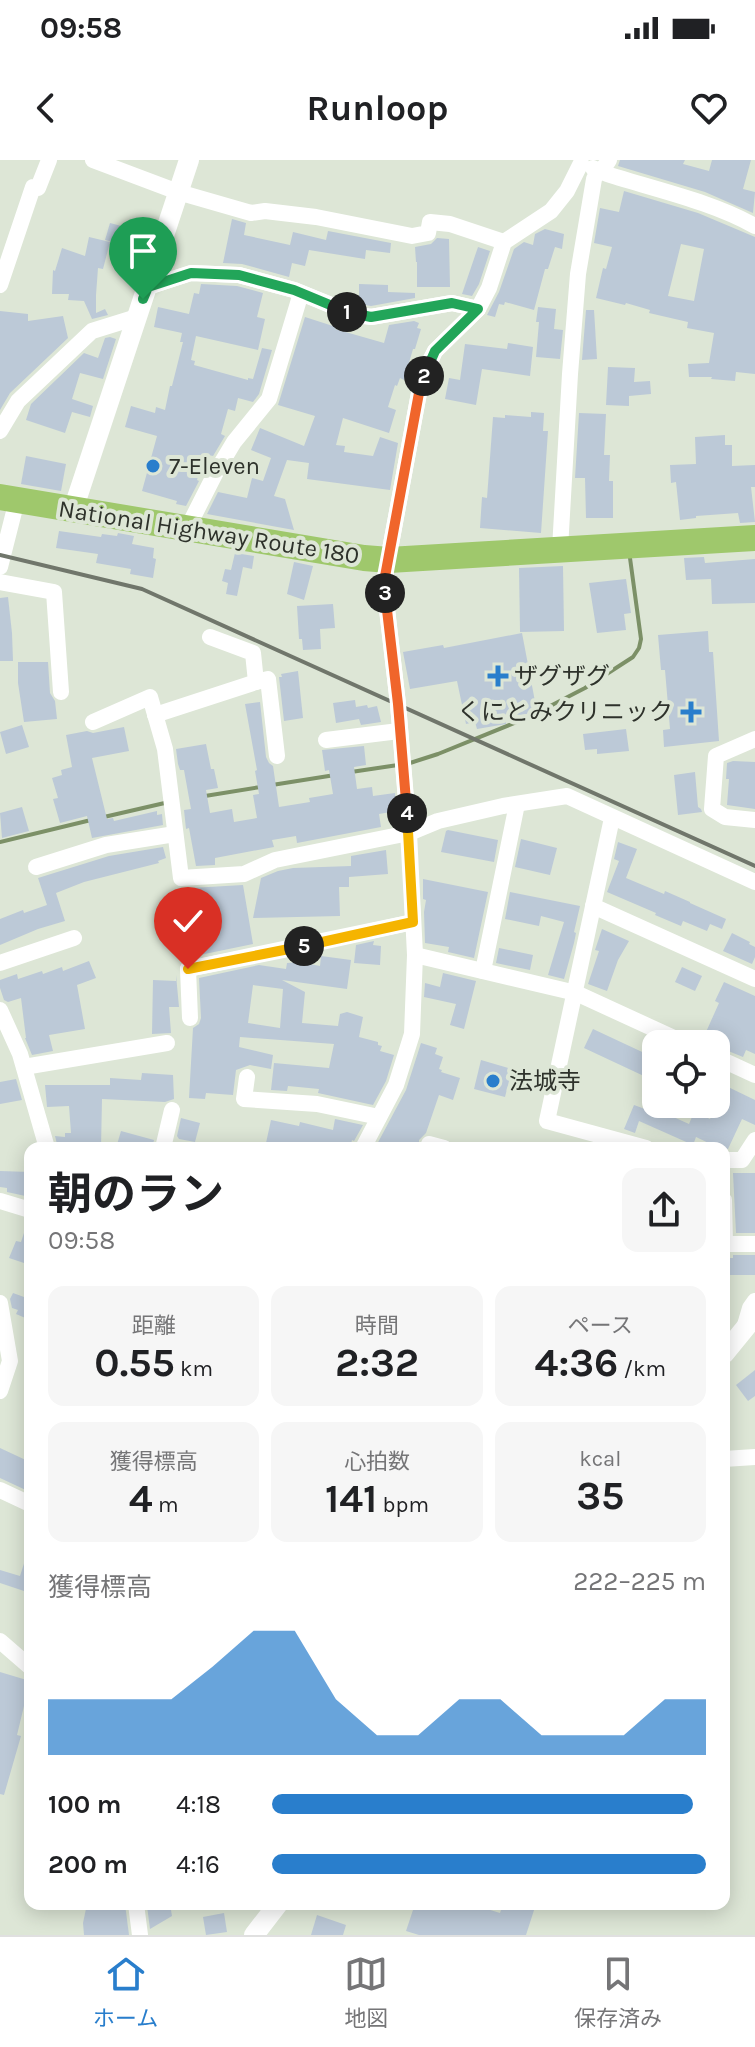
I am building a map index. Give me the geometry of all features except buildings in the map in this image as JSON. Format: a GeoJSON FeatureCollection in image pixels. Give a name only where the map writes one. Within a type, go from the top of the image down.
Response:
{"type":"FeatureCollection","features":[{"type":"Feature","properties":{"kind":"highway","name":"National Highway Route 180"},"geometry":{"type":"LineString","coordinates":[[9,498],[389,560],[755,538]]}},
{"type":"Feature","properties":{"kind":"street"},"geometry":{"type":"LineString","coordinates":[[0,285],[33,187],[38,188],[49,160]]}},
{"type":"Feature","properties":{"kind":"street"},"geometry":{"type":"LineString","coordinates":[[93,160],[178,192],[251,213],[265,211],[316,217],[412,236],[428,233],[430,222],[450,224],[504,242]]}},
{"type":"Feature","properties":{"kind":"street"},"geometry":{"type":"LineString","coordinates":[[73,510],[189,160]]}},
{"type":"Feature","properties":{"kind":"street"},"geometry":{"type":"LineString","coordinates":[[366,1142],[396,1085],[412,1034],[415,955],[409,833],[384,582],[419,393],[427,366],[435,351],[478,309],[489,288],[504,242],[551,211],[567,191],[577,162],[604,165],[755,226]]}},
{"type":"Feature","properties":{"kind":"street"},"geometry":{"type":"LineString","coordinates":[[560,549],[578,274],[594,179],[604,165]]}},
{"type":"Feature","properties":{"kind":"street"},"geometry":{"type":"LineString","coordinates":[[148,287],[191,273],[239,275],[301,293],[356,315],[371,317],[452,303],[478,309]]}},
{"type":"Feature","properties":{"kind":"street"},"geometry":{"type":"LineString","coordinates":[[187,529],[234,442],[269,399],[301,293]]}},
{"type":"Feature","properties":{"kind":"street"},"geometry":{"type":"LineString","coordinates":[[0,431],[18,401],[92,331],[137,317]]}},
{"type":"Feature","properties":{"kind":"street"},"geometry":{"type":"LineString","coordinates":[[0,567],[9,498]]}},
{"type":"Feature","properties":{"kind":"street"},"geometry":{"type":"LineString","coordinates":[[0,582],[54,592],[61,692]]}},
{"type":"Feature","properties":{"kind":"street"},"geometry":{"type":"LineString","coordinates":[[210,637],[253,653],[256,682]]}},
{"type":"Feature","properties":{"kind":"street"},"geometry":{"type":"LineString","coordinates":[[155,715],[268,679],[277,756]]}},
{"type":"Feature","properties":{"kind":"street"},"geometry":{"type":"LineString","coordinates":[[93,722],[150,697],[165,749],[181,878],[244,874],[275,860],[409,833],[438,821],[567,796],[755,882]]}},
{"type":"Feature","properties":{"kind":"street"},"geometry":{"type":"LineString","coordinates":[[326,740],[399,731]]}},
{"type":"Feature","properties":{"kind":"street"},"geometry":{"type":"LineString","coordinates":[[755,739],[716,756],[712,809],[725,817],[755,820]]}},
{"type":"Feature","properties":{"kind":"street"},"geometry":{"type":"LineString","coordinates":[[483,971],[517,804]]}},
{"type":"Feature","properties":{"kind":"street"},"geometry":{"type":"LineString","coordinates":[[612,818],[547,1121],[617,1142]]}},
{"type":"Feature","properties":{"kind":"street"},"geometry":{"type":"LineString","coordinates":[[36,867],[106,845],[175,834]]}},
{"type":"Feature","properties":{"kind":"street"},"geometry":{"type":"LineString","coordinates":[[593,906],[755,979]]}},
{"type":"Feature","properties":{"kind":"street"},"geometry":{"type":"LineString","coordinates":[[190,1018],[188,969],[413,922]]}},
{"type":"Feature","properties":{"kind":"street"},"geometry":{"type":"LineString","coordinates":[[0,963],[74,938]]}},
{"type":"Feature","properties":{"kind":"street"},"geometry":{"type":"LineString","coordinates":[[415,955],[576,993],[657,1030]]}},
{"type":"Feature","properties":{"kind":"street"},"geometry":{"type":"LineString","coordinates":[[0,1010],[24,1067],[45,1142]]}},
{"type":"Feature","properties":{"kind":"street"},"geometry":{"type":"LineString","coordinates":[[24,1067],[167,1043]]}},
{"type":"Feature","properties":{"kind":"street"},"geometry":{"type":"LineString","coordinates":[[730,1063],[755,1075]]}},
{"type":"Feature","properties":{"kind":"street"},"geometry":{"type":"LineString","coordinates":[[247,1077],[244,1099],[317,1104],[379,1117]]}},
{"type":"Feature","properties":{"kind":"street"},"geometry":{"type":"LineString","coordinates":[[164,1142],[172,1110]]}},
{"type":"Feature","properties":{"kind":"street"},"geometry":{"type":"LineString","coordinates":[[730,1160],[742,1160],[755,1140]]}},
{"type":"Feature","properties":{"kind":"street"},"geometry":{"type":"LineString","coordinates":[[0,1201],[24,1208]]}},
{"type":"Feature","properties":{"kind":"street"},"geometry":{"type":"LineString","coordinates":[[730,1244],[755,1244]]}},
{"type":"Feature","properties":{"kind":"street"},"geometry":{"type":"LineString","coordinates":[[741,1332],[755,1301]]}},
{"type":"Feature","properties":{"kind":"street"},"geometry":{"type":"LineString","coordinates":[[0,1303],[10,1361],[0,1391]]}},
{"type":"Feature","properties":{"kind":"street"},"geometry":{"type":"LineString","coordinates":[[730,1459],[755,1457]]}},
{"type":"Feature","properties":{"kind":"street"},"geometry":{"type":"LineString","coordinates":[[0,1490],[24,1501]]}},
{"type":"Feature","properties":{"kind":"street"},"geometry":{"type":"LineString","coordinates":[[0,1641],[24,1662]]}},
{"type":"Feature","properties":{"kind":"street"},"geometry":{"type":"LineString","coordinates":[[137,1910],[140,1935]]}},
{"type":"Feature","properties":{"kind":"street"},"geometry":{"type":"LineString","coordinates":[[254,1935],[273,1910]]}},
{"type":"Feature","properties":{"kind":"waterway"},"geometry":{"type":"LineString","coordinates":[[407,764],[529,717],[585,688],[633,657],[641,639],[630,558]]}},
{"type":"Feature","properties":{"kind":"waterway"},"geometry":{"type":"LineString","coordinates":[[351,772],[398,765]]}},
{"type":"Feature","properties":{"kind":"waterway"},"geometry":{"type":"LineString","coordinates":[[272,785],[335,775]]}},
{"type":"Feature","properties":{"kind":"waterway"},"geometry":{"type":"LineString","coordinates":[[205,796],[260,787]]}},
{"type":"Feature","properties":{"kind":"waterway"},"geometry":{"type":"LineString","coordinates":[[104,817],[169,802]]}},
{"type":"Feature","properties":{"kind":"waterway"},"geometry":{"type":"LineString","coordinates":[[0,842],[91,820]]}},
{"type":"Feature","properties":{"kind":"railway"},"geometry":{"type":"LineString","coordinates":[[0,555],[142,589],[755,866]]}},
{"type":"Feature","properties":{"kind":"place","name":"7-Eleven"},"geometry":{"type":"Point","coordinates":[153,466]}},
{"type":"Feature","properties":{"kind":"place","name":"ザグザグ"},"geometry":{"type":"Point","coordinates":[498,676]}},
{"type":"Feature","properties":{"kind":"place","name":"くにとみクリニック"},"geometry":{"type":"Point","coordinates":[691,712]}},
{"type":"Feature","properties":{"kind":"place","name":"法城寺"},"geometry":{"type":"Point","coordinates":[493,1081]}},
{"type":"Feature","properties":{"kind":"route"},"geometry":{"type":"LineString","coordinates":[[143,299],[148,287],[191,273],[239,275],[294,290],[356,315],[371,317],[452,303],[478,309],[435,351],[427,366],[419,393],[384,582],[398,704],[413,922],[188,969]]}}]}
